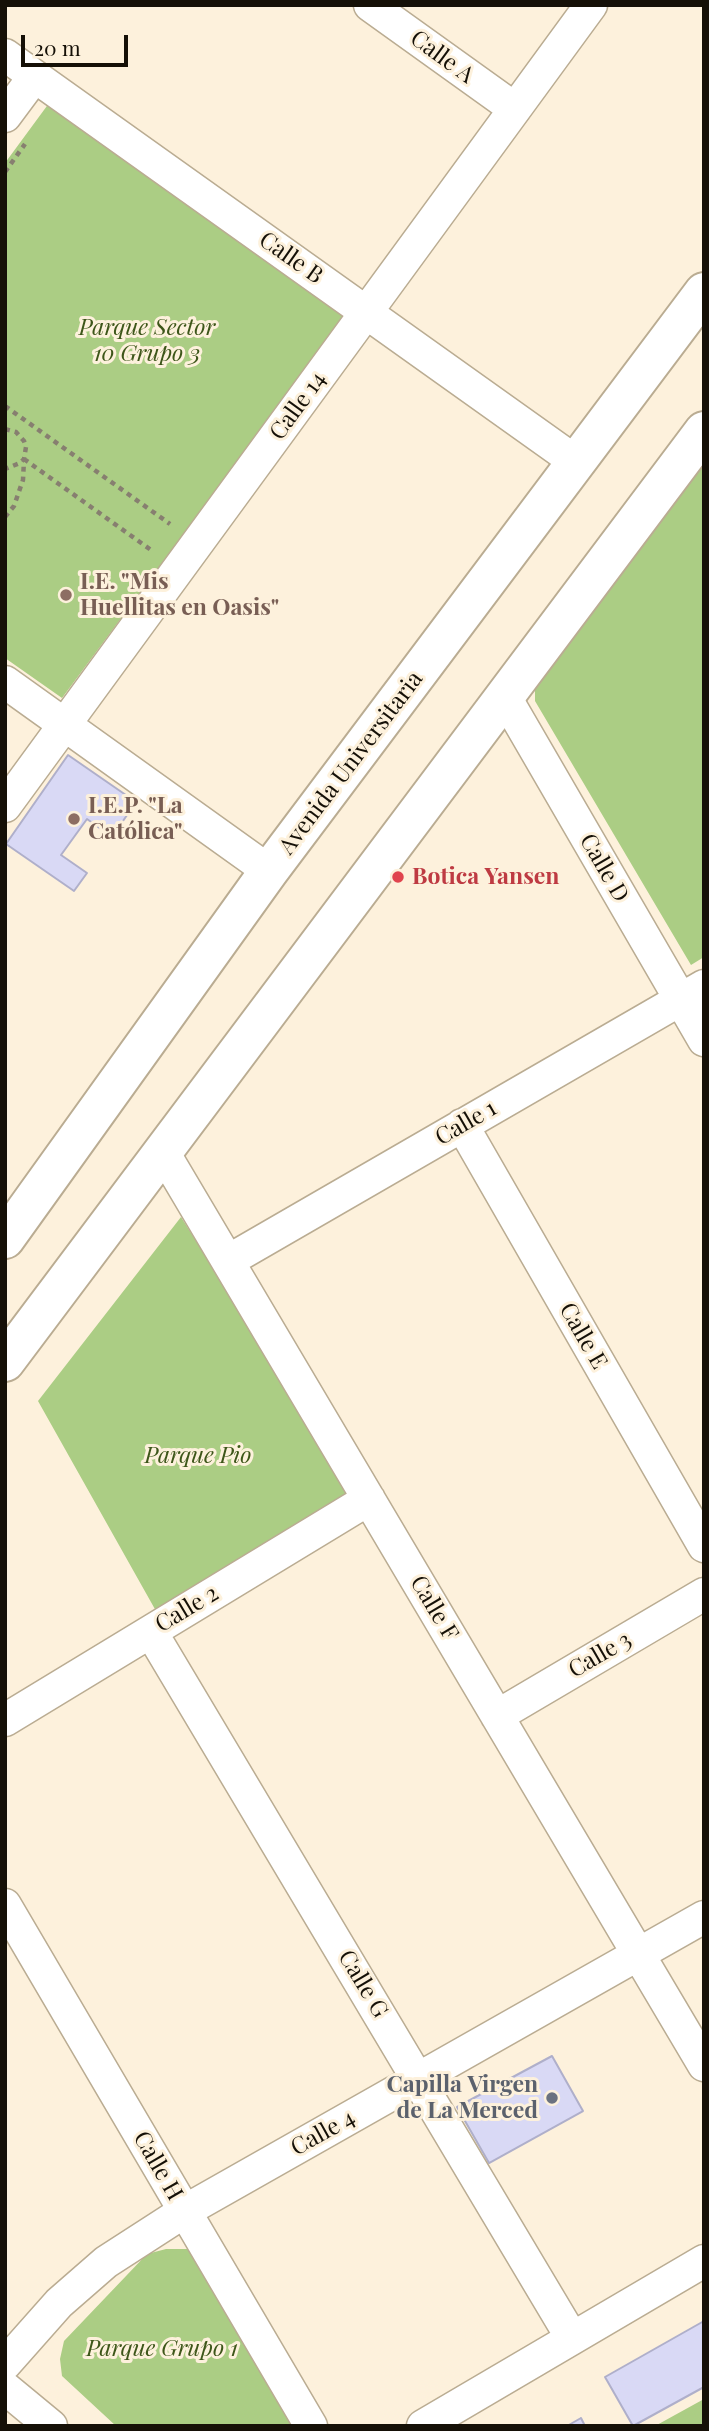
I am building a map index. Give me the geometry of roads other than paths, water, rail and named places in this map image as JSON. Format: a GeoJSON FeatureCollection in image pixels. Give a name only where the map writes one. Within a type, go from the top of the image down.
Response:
{"type":"FeatureCollection","features":[{"type":"Feature","properties":{"kind":"street","name":"Calle A"},"geometry":{"type":"LineString","coordinates":[[370,5],[515,109]]}},
{"type":"Feature","properties":{"kind":"street","name":"Calle 14"},"geometry":{"type":"LineString","coordinates":[[5,806],[591,5]]}},
{"type":"Feature","properties":{"kind":"street","name":"Calle B"},"geometry":{"type":"LineString","coordinates":[[5,55],[576,462]]}},
{"type":"Feature","properties":{"kind":"street"},"geometry":{"type":"LineString","coordinates":[[5,116],[34,76]]}},
{"type":"Feature","properties":{"kind":"street","name":"Avenida Universitaria"},"geometry":{"type":"LineString","coordinates":[[5,1239],[269,872],[704,292]]}},
{"type":"Feature","properties":{"kind":"street"},"geometry":{"type":"LineString","coordinates":[[5,1362],[704,431]]}},
{"type":"Feature","properties":{"kind":"street"},"geometry":{"type":"LineString","coordinates":[[5,682],[269,872]]}},
{"type":"Feature","properties":{"kind":"street","name":"Calle D"},"geometry":{"type":"LineString","coordinates":[[505,697],[692,993],[704,1040]]}},
{"type":"Feature","properties":{"kind":"street","name":"Calle 1"},"geometry":{"type":"LineString","coordinates":[[228,1261],[692,993]]}},
{"type":"Feature","properties":{"kind":"street","name":"Calle E"},"geometry":{"type":"LineString","coordinates":[[462,1125],[704,1546]]}},
{"type":"Feature","properties":{"kind":"street","name":"Calle F"},"geometry":{"type":"LineString","coordinates":[[163,1152],[704,2065]]}},
{"type":"Feature","properties":{"kind":"street","name":"Calle 2"},"geometry":{"type":"LineString","coordinates":[[5,1720],[369,1499]]}},
{"type":"Feature","properties":{"kind":"street","name":"Calle 3"},"geometry":{"type":"LineString","coordinates":[[497,1716],[704,1594]]}},
{"type":"Feature","properties":{"kind":"street","name":"Calle G"},"geometry":{"type":"LineString","coordinates":[[150,1632],[572,2338]]}},
{"type":"Feature","properties":{"kind":"street","name":"Calle H"},"geometry":{"type":"LineString","coordinates":[[5,1905],[311,2426]]}},
{"type":"Feature","properties":{"kind":"street","name":"Calle 4"},"geometry":{"type":"LineString","coordinates":[[5,2364],[59,2304],[106,2262],[185,2211],[704,1917]]}},
{"type":"Feature","properties":{"kind":"street"},"geometry":{"type":"LineString","coordinates":[[423,2426],[704,2261]]}},
{"type":"Feature","properties":{"kind":"street"},"geometry":{"type":"LineString","coordinates":[[5,2388],[51,2426]]}},
{"type":"Feature","properties":{"kind":"place","name":"I.E. \"Mis Huellitas en Oasis\""},"geometry":{"type":"Point","coordinates":[66,595]}},
{"type":"Feature","properties":{"kind":"place","name":"I.E.P. \"La Católica\""},"geometry":{"type":"Point","coordinates":[74,819]}},
{"type":"Feature","properties":{"kind":"place","name":"Botica Yansen"},"geometry":{"type":"Point","coordinates":[398,877]}},
{"type":"Feature","properties":{"kind":"place","name":"Capilla Virgen de La Merced"},"geometry":{"type":"Point","coordinates":[552,2098]}},
{"type":"Feature","properties":{"kind":"park label","name":"Parque Sector 10 Grupo 3"},"geometry":{"type":"Point","coordinates":[147,341]}},
{"type":"Feature","properties":{"kind":"park label","name":"Parque Pio"},"geometry":{"type":"Point","coordinates":[198,1456]}},
{"type":"Feature","properties":{"kind":"park label","name":"Parque Grupo 1"},"geometry":{"type":"Point","coordinates":[162,2349]}}]}
